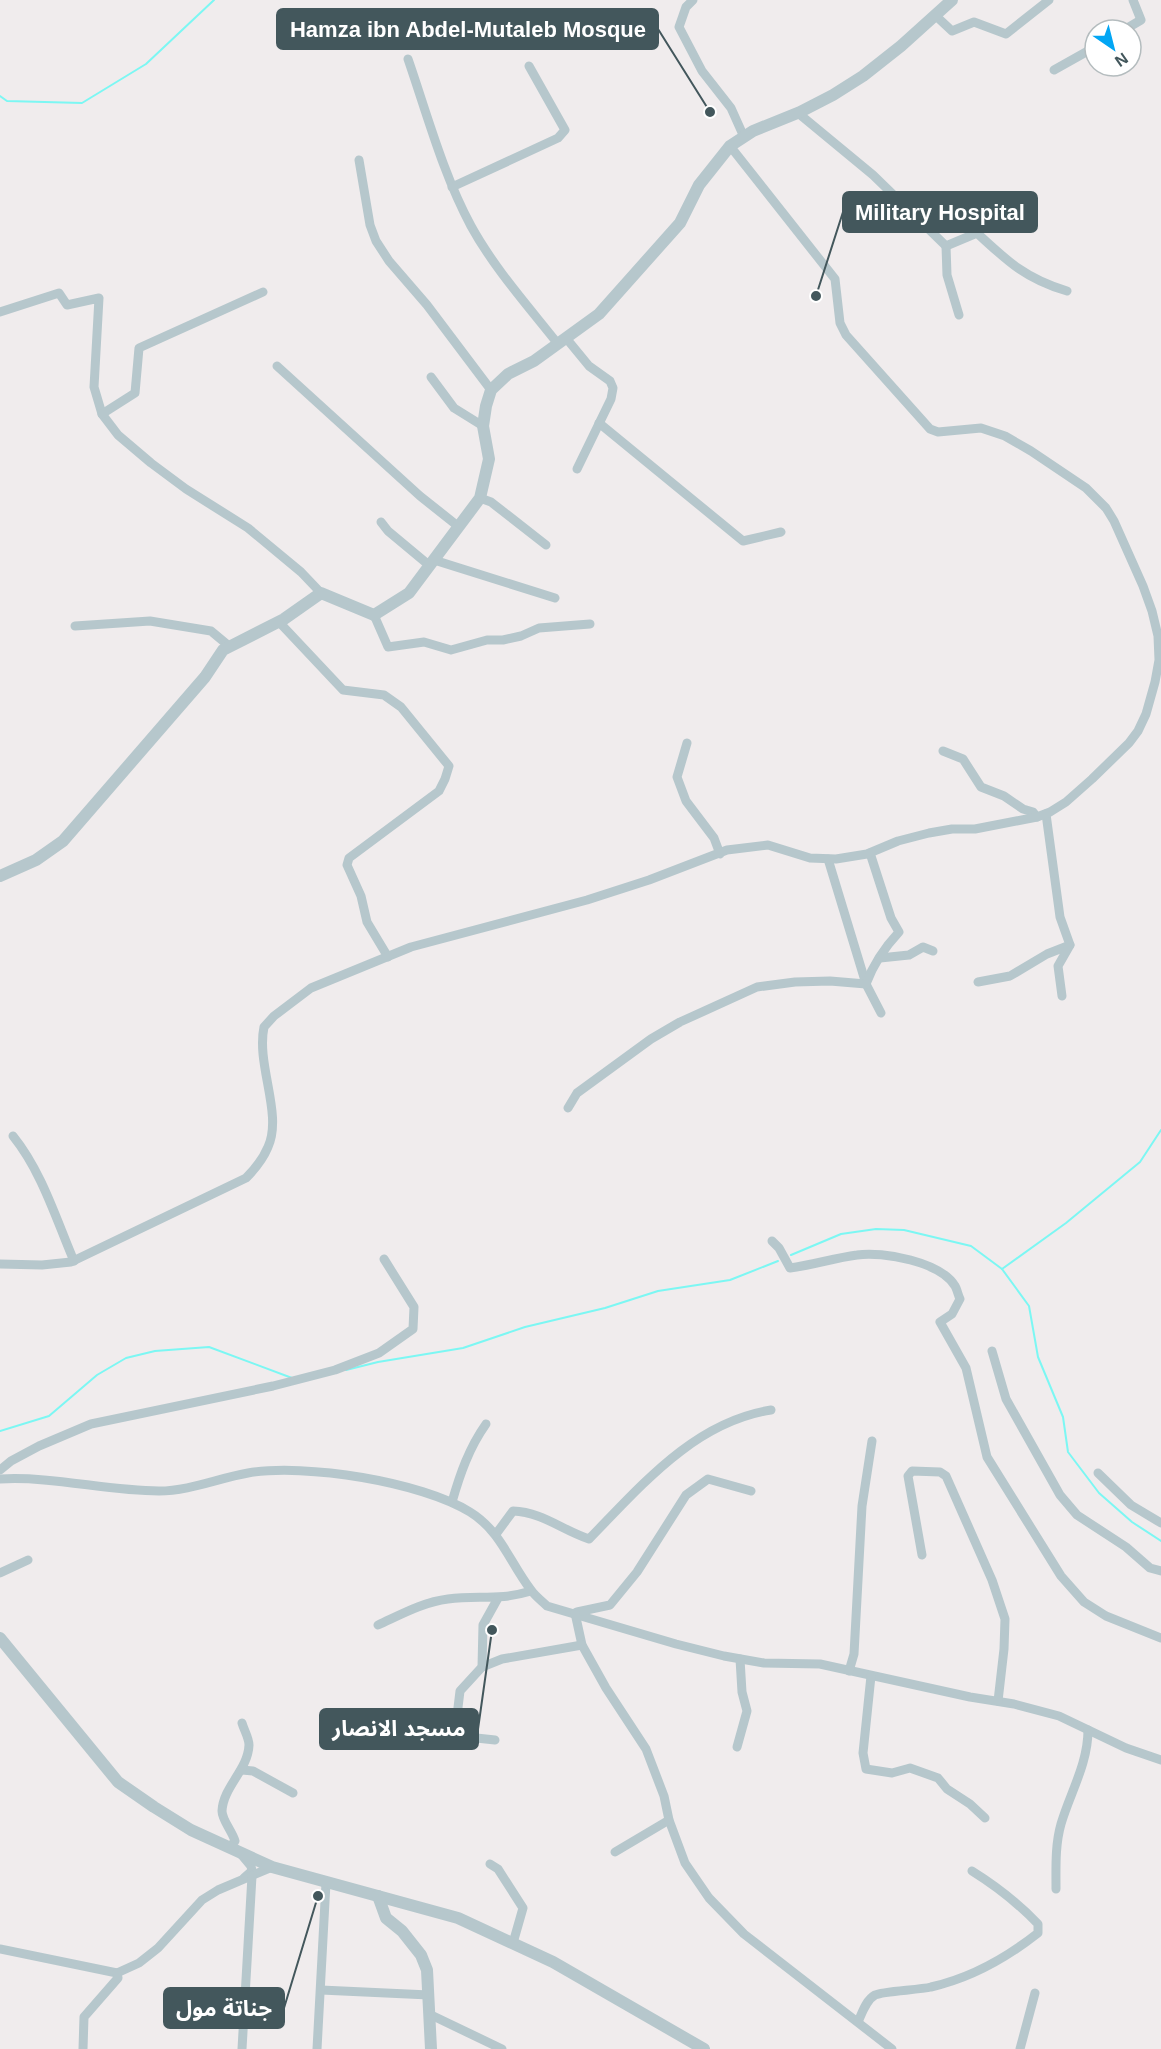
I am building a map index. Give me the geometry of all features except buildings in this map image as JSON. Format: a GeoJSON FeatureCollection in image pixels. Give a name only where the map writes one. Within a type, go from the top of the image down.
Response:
{"type":"FeatureCollection","features":[{"type":"Feature","properties":{"kind":"street"},"geometry":{"type":"LineString","coordinates":[[693,0],[686,7],[679,27],[702,71],[731,108],[744,137]]}},
{"type":"Feature","properties":{"kind":"street"},"geometry":{"type":"LineString","coordinates":[[374,615],[409,592],[480,498],[489,459],[483,426],[491,390],[508,374],[534,361],[598,314],[680,223],[699,185],[730,146],[772,122],[798,113],[833,95],[863,76],[952,0]]}},
{"type":"Feature","properties":{"kind":"street"},"geometry":{"type":"LineString","coordinates":[[936,16],[952,31],[974,22],[1006,34],[1049,0]]}},
{"type":"Feature","properties":{"kind":"street"},"geometry":{"type":"LineString","coordinates":[[1133,0],[1140,18]]}},
{"type":"Feature","properties":{"kind":"street"},"geometry":{"type":"LineString","coordinates":[[1054,70],[1083,54]]}},
{"type":"Feature","properties":{"kind":"street"},"geometry":{"type":"LineString","coordinates":[[408,59],[452,187],[471,226],[494,261],[562,341],[589,366],[610,381],[613,388],[577,469]]}},
{"type":"Feature","properties":{"kind":"street"},"geometry":{"type":"LineString","coordinates":[[452,187],[558,138],[565,130],[529,66]]}},
{"type":"Feature","properties":{"kind":"street"},"geometry":{"type":"LineString","coordinates":[[798,113],[873,175],[946,246],[947,275],[959,315]]}},
{"type":"Feature","properties":{"kind":"street"},"geometry":{"type":"LineString","coordinates":[[0,1264],[42,1265],[74,1261],[246,1178],[256,1168],[269,1146],[273,1124],[261,1050],[264,1027],[282,1009],[311,988],[334,977],[447,936],[608,893],[720,853],[768,845],[800,856],[828,859],[870,854],[898,840],[929,833],[952,829],[975,829],[1042,816],[1066,802],[1129,743],[1138,731],[1146,714],[1155,682],[1159,660],[1158,636],[1143,586],[1106,508],[1086,488],[1005,436],[981,428],[938,432],[930,429],[846,335],[840,323],[835,279],[730,146]]}},
{"type":"Feature","properties":{"kind":"street"},"geometry":{"type":"LineString","coordinates":[[359,160],[370,225],[376,241],[389,261],[427,305],[491,390]]}},
{"type":"Feature","properties":{"kind":"street"},"geometry":{"type":"LineString","coordinates":[[946,246],[977,233],[1008,262],[1042,284],[1067,291]]}},
{"type":"Feature","properties":{"kind":"street"},"geometry":{"type":"LineString","coordinates":[[0,312],[59,292],[67,305],[99,298],[94,387],[102,414],[118,435],[186,489],[248,528],[301,572],[321,593],[374,615],[388,646],[424,642],[451,650],[488,640],[503,640],[521,636],[539,628],[590,624]]}},
{"type":"Feature","properties":{"kind":"street"},"geometry":{"type":"LineString","coordinates":[[102,414],[135,393],[139,348],[262,292]]}},
{"type":"Feature","properties":{"kind":"street"},"geometry":{"type":"LineString","coordinates":[[277,366],[420,496],[459,527]]}},
{"type":"Feature","properties":{"kind":"street"},"geometry":{"type":"LineString","coordinates":[[431,377],[454,408],[483,426]]}},
{"type":"Feature","properties":{"kind":"street"},"geometry":{"type":"LineString","coordinates":[[599,423],[743,541],[781,532]]}},
{"type":"Feature","properties":{"kind":"street"},"geometry":{"type":"LineString","coordinates":[[480,498],[491,502],[546,545]]}},
{"type":"Feature","properties":{"kind":"street"},"geometry":{"type":"LineString","coordinates":[[381,522],[388,531],[432,563],[555,598]]}},
{"type":"Feature","properties":{"kind":"street"},"geometry":{"type":"LineString","coordinates":[[0,876],[36,860],[63,841],[205,676],[223,650],[279,622],[321,593]]}},
{"type":"Feature","properties":{"kind":"street"},"geometry":{"type":"LineString","coordinates":[[75,626],[150,621],[211,631],[229,646]]}},
{"type":"Feature","properties":{"kind":"street"},"geometry":{"type":"LineString","coordinates":[[279,622],[343,690],[384,695],[401,707],[449,766],[446,779],[439,790],[349,858],[347,865],[361,896],[367,922],[388,957]]}},
{"type":"Feature","properties":{"kind":"street"},"geometry":{"type":"LineString","coordinates":[[687,743],[677,777],[686,801],[714,838],[720,853]]}},
{"type":"Feature","properties":{"kind":"street"},"geometry":{"type":"LineString","coordinates":[[944,751],[963,759],[981,787],[1004,796],[1023,809],[1042,816]]}},
{"type":"Feature","properties":{"kind":"street"},"geometry":{"type":"LineString","coordinates":[[1042,816],[1060,917],[1070,945],[1058,966],[1062,996]]}},
{"type":"Feature","properties":{"kind":"street"},"geometry":{"type":"LineString","coordinates":[[866,984],[887,945],[899,932],[891,918],[870,854]]}},
{"type":"Feature","properties":{"kind":"street"},"geometry":{"type":"LineString","coordinates":[[828,859],[866,984],[881,1013]]}},
{"type":"Feature","properties":{"kind":"street"},"geometry":{"type":"LineString","coordinates":[[978,982],[1010,976],[1047,954],[1070,945]]}},
{"type":"Feature","properties":{"kind":"street"},"geometry":{"type":"LineString","coordinates":[[880,958],[909,955],[923,946],[933,951]]}},
{"type":"Feature","properties":{"kind":"street"},"geometry":{"type":"LineString","coordinates":[[568,1108],[577,1093],[651,1039],[680,1022],[757,987],[795,982],[831,981],[866,984]]}},
{"type":"Feature","properties":{"kind":"street"},"geometry":{"type":"LineString","coordinates":[[13,1136],[26,1152],[38,1175],[74,1261]]}},
{"type":"Feature","properties":{"kind":"street"},"geometry":{"type":"LineString","coordinates":[[772,1241],[779,1248],[789,1268],[860,1254],[896,1257],[932,1266],[955,1285],[960,1299],[952,1314],[940,1322],[966,1368],[987,1457],[1061,1576],[1083,1602],[1106,1616],[1161,1638]]}},
{"type":"Feature","properties":{"kind":"street"},"geometry":{"type":"LineString","coordinates":[[0,1470],[11,1461],[39,1446],[91,1424],[284,1383],[335,1370],[379,1353],[413,1329],[414,1307],[384,1259]]}},
{"type":"Feature","properties":{"kind":"street"},"geometry":{"type":"LineString","coordinates":[[992,1351],[1006,1399],[1060,1495],[1077,1515],[1126,1547],[1150,1568],[1161,1570]]}},
{"type":"Feature","properties":{"kind":"street"},"geometry":{"type":"LineString","coordinates":[[496,1534],[513,1511],[530,1511],[571,1533],[589,1539],[659,1467],[725,1422],[750,1413],[771,1410]]}},
{"type":"Feature","properties":{"kind":"street"},"geometry":{"type":"LineString","coordinates":[[452,1502],[462,1467],[477,1436],[486,1424]]}},
{"type":"Feature","properties":{"kind":"street"},"geometry":{"type":"LineString","coordinates":[[849,1671],[854,1654],[862,1506],[872,1441]]}},
{"type":"Feature","properties":{"kind":"street"},"geometry":{"type":"LineString","coordinates":[[0,1479],[24,1478],[162,1491],[250,1472],[296,1470],[355,1476],[434,1494],[486,1523],[496,1534],[531,1591],[547,1606],[676,1644],[740,1659],[764,1663],[820,1664],[1059,1716],[1126,1748],[1161,1761]]}},
{"type":"Feature","properties":{"kind":"street"},"geometry":{"type":"LineString","coordinates":[[922,1555],[908,1476],[912,1471],[940,1472],[946,1476],[992,1580],[1005,1619],[998,1701]]}},
{"type":"Feature","properties":{"kind":"street"},"geometry":{"type":"LineString","coordinates":[[1098,1473],[1131,1505],[1161,1523]]}},
{"type":"Feature","properties":{"kind":"street"},"geometry":{"type":"LineString","coordinates":[[575,1613],[610,1605],[637,1572],[686,1495],[708,1479],[751,1491]]}},
{"type":"Feature","properties":{"kind":"street"},"geometry":{"type":"LineString","coordinates":[[0,1573],[28,1560]]}},
{"type":"Feature","properties":{"kind":"street"},"geometry":{"type":"LineString","coordinates":[[378,1624],[420,1606],[448,1599],[498,1599],[531,1591]]}},
{"type":"Feature","properties":{"kind":"street"},"geometry":{"type":"LineString","coordinates":[[482,1667],[483,1625],[498,1599]]}},
{"type":"Feature","properties":{"kind":"street"},"geometry":{"type":"LineString","coordinates":[[575,1613],[582,1646],[646,1749],[664,1796],[669,1820],[685,1863],[709,1898],[744,1934],[892,2049]]}},
{"type":"Feature","properties":{"kind":"street"},"geometry":{"type":"LineString","coordinates":[[0,1638],[118,1782],[191,1830],[272,1867],[458,1918],[553,1962],[704,2049]]}},
{"type":"Feature","properties":{"kind":"street"},"geometry":{"type":"LineString","coordinates":[[495,1740],[458,1736],[456,1724],[460,1692],[482,1667],[502,1659],[582,1646]]}},
{"type":"Feature","properties":{"kind":"street"},"geometry":{"type":"LineString","coordinates":[[738,1747],[747,1711],[740,1674],[740,1659]]}},
{"type":"Feature","properties":{"kind":"street"},"geometry":{"type":"LineString","coordinates":[[871,1676],[863,1753],[866,1768],[892,1773],[910,1768],[938,1778],[947,1790],[970,1804],[984,1818]]}},
{"type":"Feature","properties":{"kind":"street"},"geometry":{"type":"LineString","coordinates":[[234,1850],[235,1841],[222,1814],[224,1799],[242,1770],[249,1744],[242,1723]]}},
{"type":"Feature","properties":{"kind":"street"},"geometry":{"type":"LineString","coordinates":[[1056,1889],[1056,1844],[1088,1745],[1088,1730]]}},
{"type":"Feature","properties":{"kind":"street"},"geometry":{"type":"LineString","coordinates":[[242,1770],[253,1771],[293,1793]]}},
{"type":"Feature","properties":{"kind":"street"},"geometry":{"type":"LineString","coordinates":[[615,1852],[669,1820]]}},
{"type":"Feature","properties":{"kind":"street"},"geometry":{"type":"LineString","coordinates":[[234,1850],[251,1866],[252,1871],[247,1878],[242,2049]]}},
{"type":"Feature","properties":{"kind":"street"},"geometry":{"type":"LineString","coordinates":[[490,1864],[498,1869],[523,1908],[513,1943]]}},
{"type":"Feature","properties":{"kind":"street"},"geometry":{"type":"LineString","coordinates":[[0,1949],[117,1973],[139,1963],[158,1948],[202,1900],[272,1867]]}},
{"type":"Feature","properties":{"kind":"street"},"geometry":{"type":"LineString","coordinates":[[858,2022],[867,2002],[876,1994],[930,1987],[963,1978],[1000,1961],[1038,1933],[1038,1924],[1031,1916],[972,1870]]}},
{"type":"Feature","properties":{"kind":"street"},"geometry":{"type":"LineString","coordinates":[[317,2049],[326,1882]]}},
{"type":"Feature","properties":{"kind":"street"},"geometry":{"type":"LineString","coordinates":[[378,1896],[386,1918],[402,1931],[421,1955],[427,1970],[431,2049]]}},
{"type":"Feature","properties":{"kind":"street"},"geometry":{"type":"LineString","coordinates":[[83,2049],[84,2017],[118,1978],[117,1973]]}},
{"type":"Feature","properties":{"kind":"street"},"geometry":{"type":"LineString","coordinates":[[321,1990],[429,1995]]}},
{"type":"Feature","properties":{"kind":"street"},"geometry":{"type":"LineString","coordinates":[[1020,2049],[1035,1993]]}},
{"type":"Feature","properties":{"kind":"street"},"geometry":{"type":"LineString","coordinates":[[429,2014],[502,2049]]}},
{"type":"Feature","properties":{"kind":"waterway"},"geometry":{"type":"LineString","coordinates":[[0,96],[7,101],[82,103],[146,64],[214,0]]}},
{"type":"Feature","properties":{"kind":"waterway"},"geometry":{"type":"LineString","coordinates":[[1002,1269],[1066,1223],[1140,1162],[1161,1130]]}},
{"type":"Feature","properties":{"kind":"waterway"},"geometry":{"type":"LineString","coordinates":[[791,1255],[841,1234],[876,1229],[904,1230],[971,1246],[1002,1269],[1029,1306],[1038,1357],[1063,1417],[1068,1452],[1099,1493],[1132,1522],[1161,1541]]}},
{"type":"Feature","properties":{"kind":"waterway"},"geometry":{"type":"LineString","coordinates":[[346,1370],[378,1362],[463,1348],[525,1327],[605,1308],[658,1291],[730,1280],[778,1261]]}},
{"type":"Feature","properties":{"kind":"waterway"},"geometry":{"type":"LineString","coordinates":[[0,1431],[49,1416],[97,1375],[126,1358],[155,1351],[209,1347],[292,1378]]}},
{"type":"Feature","properties":{"kind":"place","name":"Hamza ibn Abdel-Mutaleb Mosque"},"geometry":{"type":"Point","coordinates":[710,112]}},
{"type":"Feature","properties":{"kind":"place","name":"Military Hospital"},"geometry":{"type":"Point","coordinates":[816,296]}},
{"type":"Feature","properties":{"kind":"place","name":"مسجد الانصار"},"geometry":{"type":"Point","coordinates":[492,1630]}},
{"type":"Feature","properties":{"kind":"place","name":"جناتة مول"},"geometry":{"type":"Point","coordinates":[318,1896]}}]}
